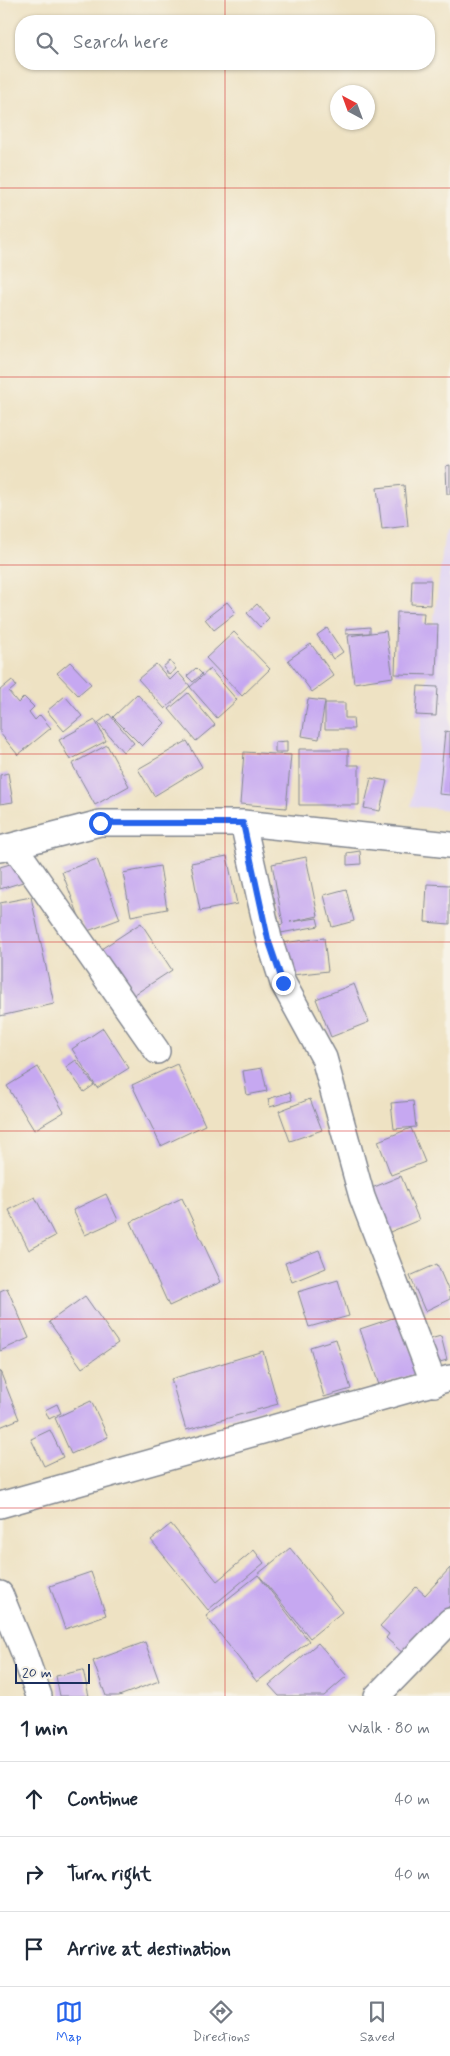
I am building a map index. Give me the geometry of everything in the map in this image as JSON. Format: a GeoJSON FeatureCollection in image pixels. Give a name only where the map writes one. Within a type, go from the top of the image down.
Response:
{"type":"FeatureCollection","features":[{"type":"Feature","properties":{"kind":"street"},"geometry":{"type":"LineString","coordinates":[[156,1051],[7,847],[100,823],[243,823],[450,845]]}},
{"type":"Feature","properties":{"kind":"street"},"geometry":{"type":"LineString","coordinates":[[0,1505],[442,1381],[362,1198],[324,1058],[283,983],[268,939],[243,823]]}},
{"type":"Feature","properties":{"kind":"street"},"geometry":{"type":"LineString","coordinates":[[0,1594],[39,1696]]}},
{"type":"Feature","properties":{"kind":"street"},"geometry":{"type":"LineString","coordinates":[[377,1696],[450,1621]]}},
{"type":"Feature","properties":{"kind":"shaded area"},"geometry":{"type":"Polygon","coordinates":[[[445,530],[450,530],[450,810],[411,806],[445,530]]]}},
{"type":"Feature","properties":{"kind":"building"},"geometry":{"type":"Polygon","coordinates":[[[450,465],[450,494],[447,494],[446,466],[450,465]]]}},
{"type":"Feature","properties":{"kind":"building"},"geometry":{"type":"Polygon","coordinates":[[[404,485],[408,526],[382,529],[377,488],[404,485]]]}},
{"type":"Feature","properties":{"kind":"building"},"geometry":{"type":"Polygon","coordinates":[[[412,580],[431,580],[430,605],[411,604],[412,580]]]}},
{"type":"Feature","properties":{"kind":"building"},"geometry":{"type":"Polygon","coordinates":[[[227,602],[236,613],[214,630],[205,619],[227,602]]]}},
{"type":"Feature","properties":{"kind":"building"},"geometry":{"type":"Polygon","coordinates":[[[257,604],[269,618],[260,627],[247,613],[257,604]]]}},
{"type":"Feature","properties":{"kind":"building"},"geometry":{"type":"Polygon","coordinates":[[[397,612],[424,613],[423,624],[438,624],[436,675],[395,674],[397,612]]]}},
{"type":"Feature","properties":{"kind":"building"},"geometry":{"type":"Polygon","coordinates":[[[370,627],[370,633],[346,634],[346,629],[370,627]]]}},
{"type":"Feature","properties":{"kind":"building"},"geometry":{"type":"Polygon","coordinates":[[[327,628],[343,652],[333,659],[317,635],[327,628]]]}},
{"type":"Feature","properties":{"kind":"building"},"geometry":{"type":"Polygon","coordinates":[[[386,631],[393,677],[354,683],[348,636],[386,631]]]}},
{"type":"Feature","properties":{"kind":"building"},"geometry":{"type":"Polygon","coordinates":[[[234,632],[270,669],[242,696],[206,658],[234,632]]]}},
{"type":"Feature","properties":{"kind":"building"},"geometry":{"type":"Polygon","coordinates":[[[311,644],[334,676],[312,692],[288,660],[311,644]]]}},
{"type":"Feature","properties":{"kind":"building"},"geometry":{"type":"Polygon","coordinates":[[[170,661],[176,669],[169,675],[163,667],[170,661]]]}},
{"type":"Feature","properties":{"kind":"building"},"geometry":{"type":"Polygon","coordinates":[[[70,662],[91,684],[78,695],[57,673],[70,662]]]}},
{"type":"Feature","properties":{"kind":"building"},"geometry":{"type":"Polygon","coordinates":[[[156,664],[170,680],[178,672],[190,686],[165,709],[138,679],[156,664]]]}},
{"type":"Feature","properties":{"kind":"building"},"geometry":{"type":"Polygon","coordinates":[[[196,668],[202,674],[193,682],[187,676],[196,668]]]}},
{"type":"Feature","properties":{"kind":"building"},"geometry":{"type":"Polygon","coordinates":[[[210,669],[237,700],[217,718],[190,687],[210,669]]]}},
{"type":"Feature","properties":{"kind":"building"},"geometry":{"type":"Polygon","coordinates":[[[12,680],[16,686],[9,692],[18,703],[24,697],[34,707],[29,712],[35,720],[40,715],[51,728],[18,755],[0,733],[0,690],[12,680]]]}},
{"type":"Feature","properties":{"kind":"building"},"geometry":{"type":"Polygon","coordinates":[[[418,686],[438,687],[436,716],[416,715],[418,686]]]}},
{"type":"Feature","properties":{"kind":"building"},"geometry":{"type":"Polygon","coordinates":[[[188,693],[215,725],[196,741],[169,709],[188,693]]]}},
{"type":"Feature","properties":{"kind":"building"},"geometry":{"type":"Polygon","coordinates":[[[137,694],[165,723],[142,746],[113,717],[137,694]]]}},
{"type":"Feature","properties":{"kind":"building"},"geometry":{"type":"Polygon","coordinates":[[[65,696],[82,716],[64,731],[47,711],[65,696]]]}},
{"type":"Feature","properties":{"kind":"building"},"geometry":{"type":"Polygon","coordinates":[[[308,699],[325,701],[319,739],[302,736],[308,699]]]}},
{"type":"Feature","properties":{"kind":"building"},"geometry":{"type":"Polygon","coordinates":[[[325,703],[345,703],[345,718],[353,718],[354,729],[325,729],[325,703]]]}},
{"type":"Feature","properties":{"kind":"building"},"geometry":{"type":"Polygon","coordinates":[[[109,714],[134,743],[123,752],[98,723],[109,714]]]}},
{"type":"Feature","properties":{"kind":"building"},"geometry":{"type":"Polygon","coordinates":[[[95,720],[106,741],[70,760],[59,740],[95,720]]]}},
{"type":"Feature","properties":{"kind":"building"},"geometry":{"type":"Polygon","coordinates":[[[445,731],[450,732],[450,795],[439,794],[445,731]]]}},
{"type":"Feature","properties":{"kind":"building"},"geometry":{"type":"Polygon","coordinates":[[[187,741],[202,767],[154,796],[138,769],[187,741]]]}},
{"type":"Feature","properties":{"kind":"building"},"geometry":{"type":"Polygon","coordinates":[[[287,741],[287,752],[275,752],[275,742],[287,741]]]}},
{"type":"Feature","properties":{"kind":"building"},"geometry":{"type":"Polygon","coordinates":[[[107,745],[129,786],[95,805],[72,764],[107,745]]]}},
{"type":"Feature","properties":{"kind":"building"},"geometry":{"type":"Polygon","coordinates":[[[299,749],[348,749],[348,765],[359,765],[359,805],[299,805],[299,749]]]}},
{"type":"Feature","properties":{"kind":"building"},"geometry":{"type":"Polygon","coordinates":[[[244,752],[291,755],[286,808],[240,804],[244,752]]]}},
{"type":"Feature","properties":{"kind":"building"},"geometry":{"type":"Polygon","coordinates":[[[8,773],[13,802],[0,804],[0,775],[8,773]]]}},
{"type":"Feature","properties":{"kind":"building"},"geometry":{"type":"Polygon","coordinates":[[[371,778],[387,781],[380,811],[364,808],[371,778]]]}},
{"type":"Feature","properties":{"kind":"building"},"geometry":{"type":"Polygon","coordinates":[[[360,851],[361,864],[347,865],[347,853],[360,851]]]}},
{"type":"Feature","properties":{"kind":"building"},"geometry":{"type":"Polygon","coordinates":[[[227,856],[237,904],[200,911],[191,863],[227,856]]]}},
{"type":"Feature","properties":{"kind":"building"},"geometry":{"type":"Polygon","coordinates":[[[306,857],[318,916],[290,922],[317,918],[319,926],[270,935],[263,899],[274,897],[278,925],[283,924],[272,864],[306,857]]]}},
{"type":"Feature","properties":{"kind":"building"},"geometry":{"type":"Polygon","coordinates":[[[97,859],[120,919],[85,932],[62,872],[97,859]]]}},
{"type":"Feature","properties":{"kind":"building"},"geometry":{"type":"Polygon","coordinates":[[[17,862],[23,882],[0,889],[0,867],[17,862]]]}},
{"type":"Feature","properties":{"kind":"building"},"geometry":{"type":"Polygon","coordinates":[[[160,866],[167,909],[131,916],[123,873],[160,866]]]}},
{"type":"Feature","properties":{"kind":"building"},"geometry":{"type":"Polygon","coordinates":[[[427,884],[450,885],[450,924],[425,922],[427,884]]]}},
{"type":"Feature","properties":{"kind":"building"},"geometry":{"type":"Polygon","coordinates":[[[346,889],[354,921],[332,927],[324,895],[346,889]]]}},
{"type":"Feature","properties":{"kind":"building"},"geometry":{"type":"Polygon","coordinates":[[[31,897],[54,1004],[0,1016],[0,903],[31,897]]]}},
{"type":"Feature","properties":{"kind":"building"},"geometry":{"type":"Polygon","coordinates":[[[141,923],[172,970],[126,1000],[95,953],[141,923]]]}},
{"type":"Feature","properties":{"kind":"building"},"geometry":{"type":"Polygon","coordinates":[[[324,938],[328,971],[284,976],[281,943],[324,938]]]}},
{"type":"Feature","properties":{"kind":"building"},"geometry":{"type":"Polygon","coordinates":[[[354,984],[369,1022],[331,1037],[316,999],[354,984]]]}},
{"type":"Feature","properties":{"kind":"building"},"geometry":{"type":"Polygon","coordinates":[[[103,1028],[129,1068],[97,1088],[72,1049],[103,1028]]]}},
{"type":"Feature","properties":{"kind":"building"},"geometry":{"type":"Polygon","coordinates":[[[76,1060],[94,1085],[84,1092],[66,1067],[76,1060]]]}},
{"type":"Feature","properties":{"kind":"building"},"geometry":{"type":"Polygon","coordinates":[[[177,1064],[205,1125],[161,1146],[132,1085],[177,1064]]]}},
{"type":"Feature","properties":{"kind":"building"},"geometry":{"type":"Polygon","coordinates":[[[38,1067],[64,1112],[34,1130],[7,1086],[38,1067]]]}},
{"type":"Feature","properties":{"kind":"building"},"geometry":{"type":"Polygon","coordinates":[[[262,1068],[267,1091],[247,1095],[243,1071],[262,1068]]]}},
{"type":"Feature","properties":{"kind":"building"},"geometry":{"type":"Polygon","coordinates":[[[290,1092],[292,1100],[270,1107],[268,1099],[290,1092]]]}},
{"type":"Feature","properties":{"kind":"building"},"geometry":{"type":"Polygon","coordinates":[[[310,1099],[322,1130],[290,1141],[279,1111],[310,1099]]]}},
{"type":"Feature","properties":{"kind":"building"},"geometry":{"type":"Polygon","coordinates":[[[413,1101],[416,1127],[394,1129],[391,1103],[413,1101]]]}},
{"type":"Feature","properties":{"kind":"building"},"geometry":{"type":"Polygon","coordinates":[[[411,1128],[425,1162],[391,1175],[378,1141],[411,1128]]]}},
{"type":"Feature","properties":{"kind":"building"},"geometry":{"type":"Polygon","coordinates":[[[401,1176],[419,1220],[385,1234],[367,1190],[401,1176]]]}},
{"type":"Feature","properties":{"kind":"building"},"geometry":{"type":"Polygon","coordinates":[[[106,1194],[118,1220],[85,1235],[73,1210],[106,1194]]]}},
{"type":"Feature","properties":{"kind":"building"},"geometry":{"type":"Polygon","coordinates":[[[35,1197],[55,1236],[29,1250],[9,1210],[35,1197]]]}},
{"type":"Feature","properties":{"kind":"building"},"geometry":{"type":"Polygon","coordinates":[[[182,1198],[221,1282],[169,1306],[131,1222],[182,1198]]]}},
{"type":"Feature","properties":{"kind":"building"},"geometry":{"type":"Polygon","coordinates":[[[319,1250],[326,1268],[292,1282],[285,1263],[319,1250]]]}},
{"type":"Feature","properties":{"kind":"building"},"geometry":{"type":"Polygon","coordinates":[[[437,1264],[450,1294],[450,1299],[425,1311],[410,1276],[437,1264]]]}},
{"type":"Feature","properties":{"kind":"building"},"geometry":{"type":"Polygon","coordinates":[[[338,1280],[349,1316],[309,1327],[298,1292],[338,1280]]]}},
{"type":"Feature","properties":{"kind":"building"},"geometry":{"type":"Polygon","coordinates":[[[7,1288],[29,1338],[0,1351],[0,1291],[7,1288]]]}},
{"type":"Feature","properties":{"kind":"building"},"geometry":{"type":"Polygon","coordinates":[[[85,1296],[118,1343],[82,1368],[49,1322],[85,1296]]]}},
{"type":"Feature","properties":{"kind":"building"},"geometry":{"type":"Polygon","coordinates":[[[399,1316],[418,1373],[379,1385],[360,1329],[399,1316]]]}},
{"type":"Feature","properties":{"kind":"building"},"geometry":{"type":"Polygon","coordinates":[[[441,1336],[447,1360],[433,1364],[426,1340],[441,1336]]]}},
{"type":"Feature","properties":{"kind":"building"},"geometry":{"type":"Polygon","coordinates":[[[336,1339],[351,1389],[324,1397],[310,1347],[336,1339]]]}},
{"type":"Feature","properties":{"kind":"building"},"geometry":{"type":"Polygon","coordinates":[[[263,1351],[278,1404],[186,1430],[171,1379],[263,1351]]]}},
{"type":"Feature","properties":{"kind":"building"},"geometry":{"type":"Polygon","coordinates":[[[0,1371],[19,1419],[0,1427],[0,1371]]]}},
{"type":"Feature","properties":{"kind":"building"},"geometry":{"type":"Polygon","coordinates":[[[91,1401],[108,1437],[71,1454],[55,1418],[91,1401]]]}},
{"type":"Feature","properties":{"kind":"building"},"geometry":{"type":"Polygon","coordinates":[[[57,1404],[61,1413],[49,1419],[45,1410],[57,1404]]]}},
{"type":"Feature","properties":{"kind":"building"},"geometry":{"type":"Polygon","coordinates":[[[50,1430],[63,1457],[44,1466],[31,1439],[50,1430]]]}},
{"type":"Feature","properties":{"kind":"building"},"geometry":{"type":"Polygon","coordinates":[[[171,1524],[217,1581],[254,1550],[264,1563],[208,1610],[151,1540],[171,1524]]]}},
{"type":"Feature","properties":{"kind":"building"},"geometry":{"type":"Polygon","coordinates":[[[290,1548],[342,1612],[310,1638],[258,1574],[290,1548]]]}},
{"type":"Feature","properties":{"kind":"building"},"geometry":{"type":"Polygon","coordinates":[[[450,1568],[450,1605],[405,1655],[386,1638],[389,1634],[380,1626],[416,1587],[425,1595],[450,1568]]]}},
{"type":"Feature","properties":{"kind":"building"},"geometry":{"type":"Polygon","coordinates":[[[91,1572],[106,1615],[65,1629],[50,1586],[91,1572]]]}},
{"type":"Feature","properties":{"kind":"building"},"geometry":{"type":"Polygon","coordinates":[[[258,1575],[309,1641],[257,1682],[206,1616],[258,1575]]]}},
{"type":"Feature","properties":{"kind":"building"},"geometry":{"type":"Polygon","coordinates":[[[145,1642],[159,1681],[119,1696],[106,1696],[93,1661],[145,1642]]]}},
{"type":"Feature","properties":{"kind":"building"},"geometry":{"type":"Polygon","coordinates":[[[318,1643],[347,1676],[324,1696],[279,1696],[269,1685],[318,1643]]]}},
{"type":"Feature","properties":{"kind":"building"},"geometry":{"type":"Polygon","coordinates":[[[83,1670],[89,1696],[60,1696],[56,1676],[83,1670]]]}},
{"type":"Feature","properties":{"kind":"route"},"geometry":{"type":"LineString","coordinates":[[100,823],[243,823],[268,939],[283,983]]}}]}
